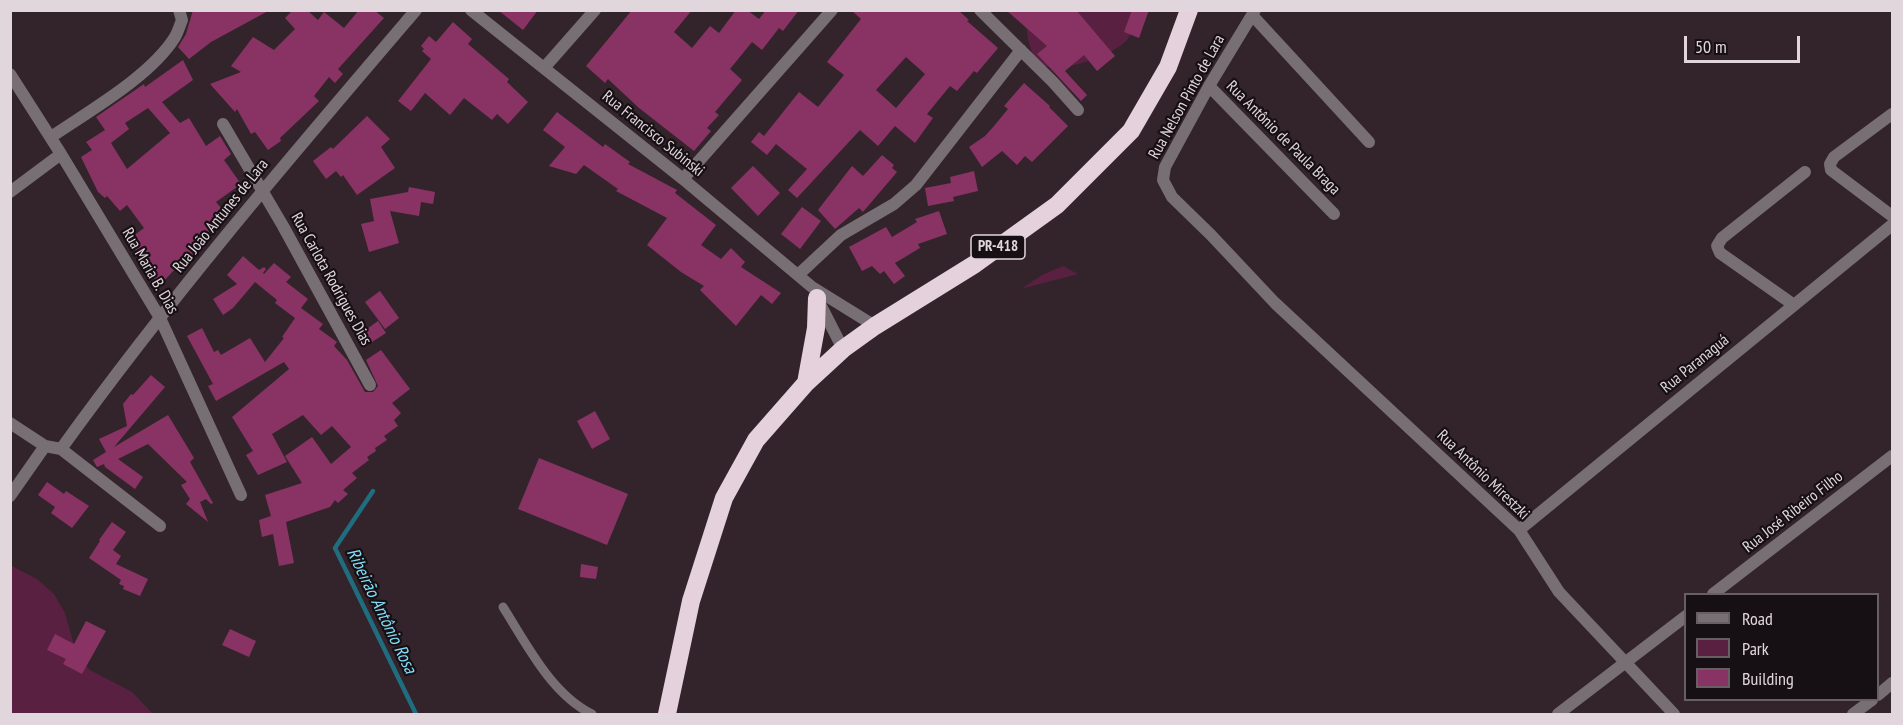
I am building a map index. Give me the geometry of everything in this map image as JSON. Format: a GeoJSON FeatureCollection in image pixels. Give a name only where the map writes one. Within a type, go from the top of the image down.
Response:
{"type":"FeatureCollection","features":[{"type":"Feature","properties":{"kind":"highway","name":"PR-418"},"geometry":{"type":"LineString","coordinates":[[667,714],[691,601],[724,498],[756,440],[806,383],[843,349],[875,326],[975,264],[1057,205],[1131,131],[1168,67],[1189,10]]}},
{"type":"Feature","properties":{"kind":"highway"},"geometry":{"type":"LineString","coordinates":[[806,383],[815,337],[814,293]]}},
{"type":"Feature","properties":{"kind":"street"},"geometry":{"type":"LineString","coordinates":[[51,137],[155,63],[175,37],[183,20],[179,10]]}},
{"type":"Feature","properties":{"kind":"street","name":"Rua João Antunes de Lara"},"geometry":{"type":"LineString","coordinates":[[61,449],[120,367],[262,190],[416,10]]}},
{"type":"Feature","properties":{"kind":"street","name":"Rua Francisco Subinski"},"geometry":{"type":"LineString","coordinates":[[471,10],[683,179],[798,276],[814,293],[843,349]]}},
{"type":"Feature","properties":{"kind":"street"},"geometry":{"type":"LineString","coordinates":[[544,68],[595,10]]}},
{"type":"Feature","properties":{"kind":"street"},"geometry":{"type":"LineString","coordinates":[[683,179],[832,10]]}},
{"type":"Feature","properties":{"kind":"street"},"geometry":{"type":"LineString","coordinates":[[980,10],[1078,110]]}},
{"type":"Feature","properties":{"kind":"street"},"geometry":{"type":"LineString","coordinates":[[1254,13],[1369,142]]}},
{"type":"Feature","properties":{"kind":"street","name":"Rua Nelson Pinto de Lara"},"geometry":{"type":"LineString","coordinates":[[1254,13],[1209,86],[1165,167],[1163,180],[1172,197],[1275,303]]}},
{"type":"Feature","properties":{"kind":"street"},"geometry":{"type":"LineString","coordinates":[[798,276],[841,235],[894,204],[916,185],[1021,50]]}},
{"type":"Feature","properties":{"kind":"street","name":"Rua Maria B. Dias"},"geometry":{"type":"LineString","coordinates":[[10,74],[51,137],[160,318],[241,495]]}},
{"type":"Feature","properties":{"kind":"street","name":"Rua Antônio de Paula Braga"},"geometry":{"type":"LineString","coordinates":[[1209,86],[1334,213]]}},
{"type":"Feature","properties":{"kind":"street"},"geometry":{"type":"LineString","coordinates":[[1893,114],[1834,158],[1830,164],[1831,170],[1893,216]]}},
{"type":"Feature","properties":{"kind":"street","name":"Rua Carlota Rodrigues Dias"},"geometry":{"type":"LineString","coordinates":[[223,124],[322,295],[370,386]]}},
{"type":"Feature","properties":{"kind":"street"},"geometry":{"type":"LineString","coordinates":[[10,192],[61,154]]}},
{"type":"Feature","properties":{"kind":"street"},"geometry":{"type":"LineString","coordinates":[[1794,305],[1720,253],[1717,246],[1722,238],[1805,172]]}},
{"type":"Feature","properties":{"kind":"street","name":"Rua Paranaguá"},"geometry":{"type":"LineString","coordinates":[[1519,530],[1893,225]]}},
{"type":"Feature","properties":{"kind":"street","name":"Rua Francisco Subinski"},"geometry":{"type":"LineString","coordinates":[[814,293],[875,326]]}},
{"type":"Feature","properties":{"kind":"street","name":"Rua Antônio Mirestzki"},"geometry":{"type":"LineString","coordinates":[[1275,303],[1519,530],[1559,592],[1674,714]]}},
{"type":"Feature","properties":{"kind":"street"},"geometry":{"type":"LineString","coordinates":[[10,423],[45,446],[61,449],[160,526]]}},
{"type":"Feature","properties":{"kind":"street"},"geometry":{"type":"LineString","coordinates":[[10,496],[45,446]]}},
{"type":"Feature","properties":{"kind":"street","name":"Rua José Ribeiro Filho"},"geometry":{"type":"LineString","coordinates":[[1714,593],[1893,456]]}},
{"type":"Feature","properties":{"kind":"street"},"geometry":{"type":"LineString","coordinates":[[1558,714],[1684,618]]}},
{"type":"Feature","properties":{"kind":"street"},"geometry":{"type":"LineString","coordinates":[[1879,694],[1893,683]]}},
{"type":"Feature","properties":{"kind":"street"},"geometry":{"type":"LineString","coordinates":[[1853,714],[1869,701]]}},
{"type":"Feature","properties":{"kind":"lane"},"geometry":{"type":"LineString","coordinates":[[502,607],[551,682],[585,711],[592,714]]}},
{"type":"Feature","properties":{"kind":"green space"},"geometry":{"type":"Polygon","coordinates":[[[1136,10],[1132,31],[1123,44],[1087,62],[1048,67],[1040,63],[1032,52],[1027,32],[1026,11],[1136,10]]]}},
{"type":"Feature","properties":{"kind":"green space"},"geometry":{"type":"Polygon","coordinates":[[[1063,266],[1078,274],[1021,289],[1042,275],[1063,266]]]}},
{"type":"Feature","properties":{"kind":"green space"},"geometry":{"type":"Polygon","coordinates":[[[10,565],[37,579],[54,594],[65,613],[77,656],[90,670],[132,692],[153,714],[11,714],[10,565]]]}},
{"type":"Feature","properties":{"kind":"building"},"geometry":{"type":"Polygon","coordinates":[[[193,10],[270,10],[211,42],[189,59],[178,47],[186,34],[193,10]]]}},
{"type":"Feature","properties":{"kind":"building"},"geometry":{"type":"Polygon","coordinates":[[[293,10],[307,10],[318,20],[324,12],[344,28],[359,10],[374,10],[384,18],[338,69],[343,74],[335,83],[329,77],[314,96],[319,101],[280,138],[281,141],[268,150],[255,132],[251,134],[237,109],[235,112],[210,84],[241,72],[231,66],[253,37],[274,50],[295,29],[285,18],[293,10]]]}},
{"type":"Feature","properties":{"kind":"building"},"geometry":{"type":"Polygon","coordinates":[[[498,10],[538,10],[523,30],[498,10]]]}},
{"type":"Feature","properties":{"kind":"building"},"geometry":{"type":"Polygon","coordinates":[[[632,10],[692,10],[674,32],[692,48],[710,26],[719,33],[736,10],[747,10],[759,19],[766,10],[799,10],[783,31],[779,28],[762,50],[752,42],[730,69],[742,80],[715,112],[719,115],[707,128],[711,131],[694,151],[639,108],[608,79],[605,83],[586,66],[632,10]]]}},
{"type":"Feature","properties":{"kind":"building"},"geometry":{"type":"Polygon","coordinates":[[[851,10],[958,10],[998,48],[977,73],[974,71],[957,91],[950,86],[927,114],[933,118],[915,143],[895,126],[878,146],[860,130],[797,198],[788,190],[807,169],[776,144],[767,155],[751,142],[759,132],[764,136],[799,92],[818,107],[844,75],[827,62],[861,19],[851,10]],[[906,57],[876,90],[896,108],[925,74],[906,57]]]}},
{"type":"Feature","properties":{"kind":"building"},"geometry":{"type":"Polygon","coordinates":[[[1006,10],[1076,10],[1115,56],[1097,71],[1084,55],[1065,71],[1087,95],[1081,101],[1037,54],[1047,46],[1006,10]]]}},
{"type":"Feature","properties":{"kind":"building"},"geometry":{"type":"Polygon","coordinates":[[[1132,10],[1149,10],[1139,38],[1124,32],[1132,10]]]}},
{"type":"Feature","properties":{"kind":"building"},"geometry":{"type":"Polygon","coordinates":[[[453,22],[472,39],[468,44],[509,79],[507,82],[528,102],[508,124],[497,114],[492,120],[464,98],[450,115],[425,93],[411,111],[398,101],[431,59],[422,51],[424,49],[421,46],[429,36],[436,42],[453,22]]]}},
{"type":"Feature","properties":{"kind":"building"},"geometry":{"type":"Polygon","coordinates":[[[183,60],[193,80],[162,102],[180,123],[189,118],[206,146],[220,136],[231,154],[224,160],[241,184],[216,202],[227,215],[211,229],[213,233],[190,250],[195,254],[181,271],[177,267],[160,285],[144,268],[146,265],[128,240],[144,228],[127,205],[120,211],[107,196],[105,198],[98,192],[81,157],[92,150],[86,142],[105,130],[96,117],[144,84],[145,87],[183,60]],[[148,108],[125,123],[129,129],[111,143],[127,169],[170,133],[148,108]]]}},
{"type":"Feature","properties":{"kind":"building"},"geometry":{"type":"Polygon","coordinates":[[[1024,83],[1068,126],[1032,162],[1025,156],[1017,165],[1002,151],[982,167],[969,147],[985,136],[994,126],[1008,109],[1004,106],[1024,83]]]}},
{"type":"Feature","properties":{"kind":"building"},"geometry":{"type":"Polygon","coordinates":[[[557,112],[603,147],[605,144],[630,162],[628,164],[677,190],[675,193],[716,225],[701,245],[721,259],[731,248],[745,262],[741,267],[781,293],[772,304],[761,295],[736,326],[700,290],[704,286],[681,272],[647,245],[667,218],[616,191],[618,189],[584,165],[576,174],[549,166],[565,147],[543,130],[557,112]]]}},
{"type":"Feature","properties":{"kind":"building"},"geometry":{"type":"Polygon","coordinates":[[[367,116],[390,139],[381,147],[395,168],[357,195],[343,175],[341,177],[336,171],[326,179],[313,161],[331,147],[333,149],[367,116]]]}},
{"type":"Feature","properties":{"kind":"building"},"geometry":{"type":"Polygon","coordinates":[[[882,155],[894,165],[892,168],[897,172],[863,212],[859,208],[835,229],[818,210],[852,166],[863,176],[882,155]]]}},
{"type":"Feature","properties":{"kind":"building"},"geometry":{"type":"Polygon","coordinates":[[[753,166],[780,193],[758,216],[731,188],[753,166]]]}},
{"type":"Feature","properties":{"kind":"building"},"geometry":{"type":"Polygon","coordinates":[[[974,171],[978,191],[953,197],[954,201],[928,206],[925,188],[951,183],[950,177],[974,171]]]}},
{"type":"Feature","properties":{"kind":"building"},"geometry":{"type":"Polygon","coordinates":[[[409,187],[435,192],[433,204],[421,202],[419,216],[390,211],[399,243],[369,252],[361,224],[374,221],[370,199],[408,192],[409,187]]]}},
{"type":"Feature","properties":{"kind":"building"},"geometry":{"type":"Polygon","coordinates":[[[802,207],[821,221],[800,249],[781,234],[802,207]]]}},
{"type":"Feature","properties":{"kind":"building"},"geometry":{"type":"Polygon","coordinates":[[[939,211],[947,234],[918,244],[920,248],[895,263],[905,276],[894,284],[884,271],[880,274],[872,266],[862,271],[849,247],[886,227],[892,237],[917,222],[915,219],[939,211]]]}},
{"type":"Feature","properties":{"kind":"building"},"geometry":{"type":"Polygon","coordinates":[[[243,256],[259,270],[264,267],[266,269],[264,274],[274,263],[291,277],[286,282],[308,299],[301,308],[323,324],[319,329],[337,342],[334,346],[347,360],[365,392],[373,392],[378,386],[366,360],[381,350],[410,389],[392,403],[401,413],[394,420],[398,426],[384,436],[387,440],[375,448],[376,451],[367,457],[369,460],[352,473],[357,478],[343,490],[348,494],[338,503],[335,500],[330,507],[286,522],[294,563],[279,566],[273,534],[262,537],[259,520],[271,516],[265,495],[302,483],[285,456],[312,437],[331,464],[351,447],[332,426],[321,435],[303,415],[272,434],[287,462],[258,475],[246,455],[253,451],[232,417],[289,369],[284,362],[216,401],[208,386],[213,384],[187,336],[202,328],[214,352],[218,350],[221,355],[250,338],[265,362],[284,338],[282,337],[295,318],[275,303],[277,300],[255,282],[233,308],[223,315],[213,299],[237,284],[227,275],[243,256]]]}},
{"type":"Feature","properties":{"kind":"building"},"geometry":{"type":"Polygon","coordinates":[[[380,291],[399,318],[385,329],[365,302],[380,291]]]}},
{"type":"Feature","properties":{"kind":"building"},"geometry":{"type":"Polygon","coordinates":[[[378,321],[386,333],[372,342],[364,331],[378,321]]]}},
{"type":"Feature","properties":{"kind":"building"},"geometry":{"type":"Polygon","coordinates":[[[151,375],[165,387],[114,447],[168,415],[194,458],[190,462],[213,503],[211,504],[206,499],[200,502],[208,522],[186,504],[190,499],[181,485],[187,482],[148,444],[118,459],[143,477],[135,489],[104,464],[97,467],[93,460],[106,452],[99,439],[127,426],[123,404],[151,375]]]}},
{"type":"Feature","properties":{"kind":"building"},"geometry":{"type":"Polygon","coordinates":[[[595,411],[610,439],[592,449],[577,421],[595,411]]]}},
{"type":"Feature","properties":{"kind":"building"},"geometry":{"type":"Polygon","coordinates":[[[539,458],[628,494],[607,545],[518,509],[539,458]]]}},
{"type":"Feature","properties":{"kind":"building"},"geometry":{"type":"Polygon","coordinates":[[[47,482],[64,494],[66,491],[89,506],[72,528],[51,513],[55,507],[38,495],[47,482]]]}},
{"type":"Feature","properties":{"kind":"building"},"geometry":{"type":"Polygon","coordinates":[[[112,522],[126,532],[113,550],[121,556],[116,564],[148,579],[140,596],[123,589],[124,586],[119,584],[121,580],[89,558],[112,522]]]}},
{"type":"Feature","properties":{"kind":"building"},"geometry":{"type":"Polygon","coordinates":[[[581,564],[598,567],[596,579],[580,577],[581,564]]]}},
{"type":"Feature","properties":{"kind":"building"},"geometry":{"type":"Polygon","coordinates":[[[86,621],[106,631],[82,674],[63,664],[66,659],[47,650],[55,634],[74,644],[86,621]]]}},
{"type":"Feature","properties":{"kind":"building"},"geometry":{"type":"Polygon","coordinates":[[[230,629],[256,641],[249,657],[222,645],[230,629]]]}},
{"type":"Feature","properties":{"kind":"waterway","name":"Ribeirão Antônio Rosa"},"geometry":{"type":"LineString","coordinates":[[373,491],[335,548],[416,714]]}}]}
